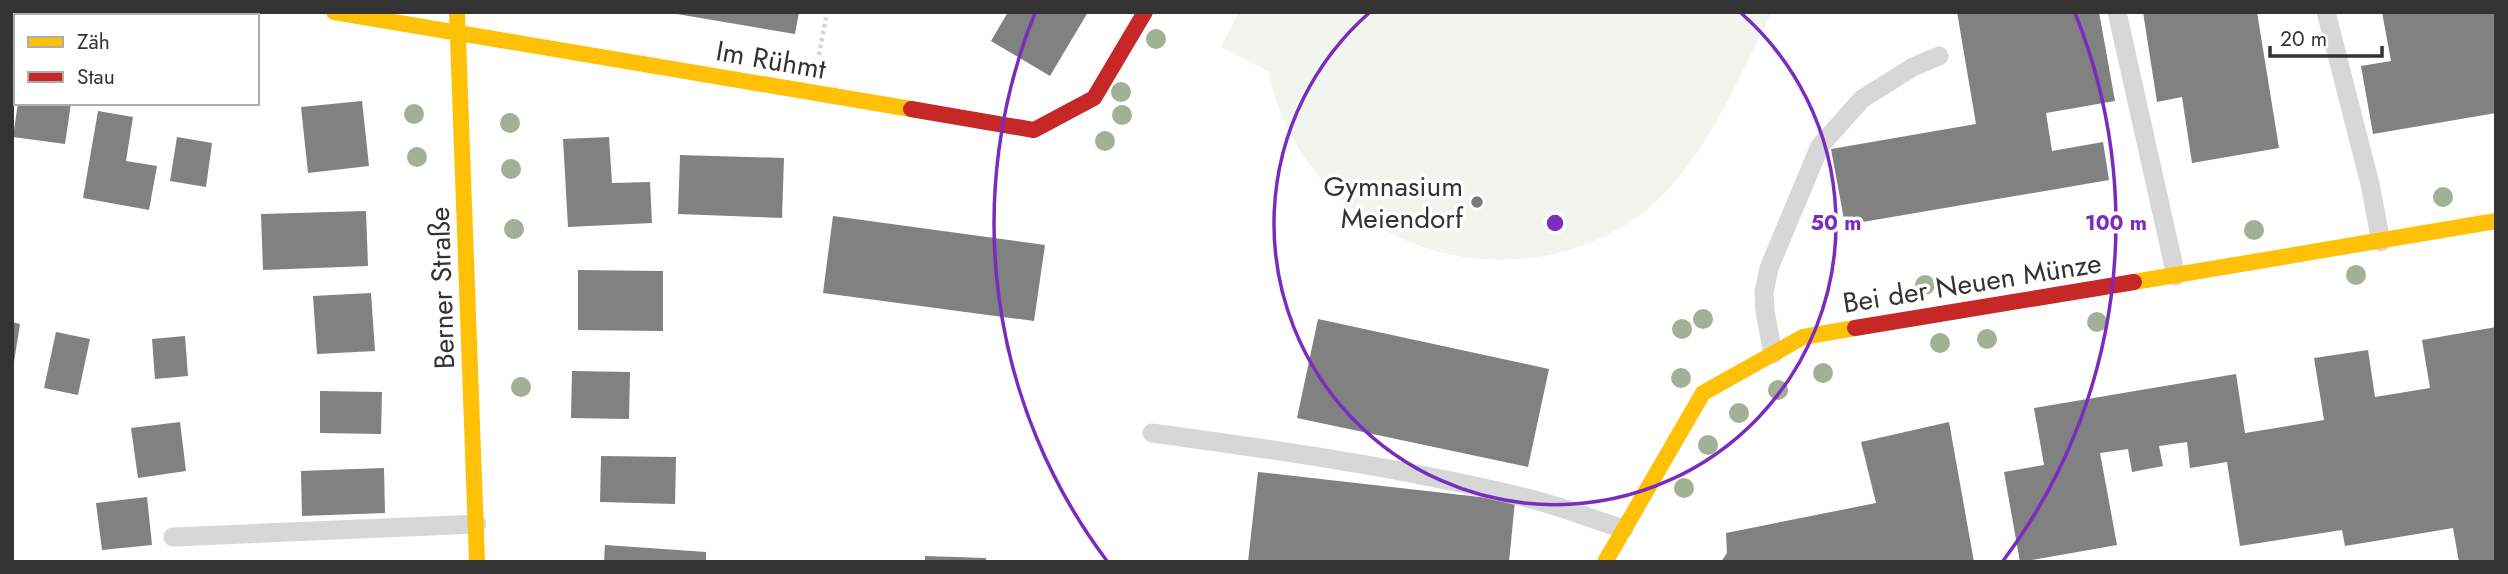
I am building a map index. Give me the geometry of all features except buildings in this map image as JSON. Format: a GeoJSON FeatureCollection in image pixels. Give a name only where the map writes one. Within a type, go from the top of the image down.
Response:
{"type":"FeatureCollection","features":[{"type":"Feature","properties":{"kind":"street","name":"Im Rühmt"},"geometry":{"type":"LineString","coordinates":[[334,12],[1034,130],[1094,98],[1145,12]]}},
{"type":"Feature","properties":{"kind":"street","name":"Berner Straße"},"geometry":{"type":"LineString","coordinates":[[457,12],[477,562]]}},
{"type":"Feature","properties":{"kind":"street","name":"Bei der Neuen Münze"},"geometry":{"type":"LineString","coordinates":[[1605,562],[1703,393],[1803,337],[2496,222]]}},
{"type":"Feature","properties":{"kind":"lane"},"geometry":{"type":"LineString","coordinates":[[2118,12],[2176,276]]}},
{"type":"Feature","properties":{"kind":"lane"},"geometry":{"type":"LineString","coordinates":[[2326,12],[2370,184],[2381,242]]}},
{"type":"Feature","properties":{"kind":"lane"},"geometry":{"type":"LineString","coordinates":[[1773,354],[1764,292],[1769,268],[1820,146],[1862,99],[1913,67],[1939,56]]}},
{"type":"Feature","properties":{"kind":"lane"},"geometry":{"type":"LineString","coordinates":[[1152,433],[1269,449],[1426,477],[1528,498],[1624,529]]}},
{"type":"Feature","properties":{"kind":"lane"},"geometry":{"type":"LineString","coordinates":[[173,537],[477,524]]}},
{"type":"Feature","properties":{"kind":"shaded area"},"geometry":{"type":"Polygon","coordinates":[[[1239,12],[1772,12],[1716,122],[1682,173],[1662,196],[1640,215],[1599,239],[1555,254],[1510,260],[1464,257],[1420,246],[1378,227],[1341,199],[1309,164],[1295,143],[1279,108],[1269,72],[1221,47],[1239,12]]]}},
{"type":"Feature","properties":{"kind":"traffic: slow"},"geometry":{"type":"LineString","coordinates":[[334,12],[911,109]]}},
{"type":"Feature","properties":{"kind":"traffic: slow"},"geometry":{"type":"LineString","coordinates":[[457,12],[477,562]]}},
{"type":"Feature","properties":{"kind":"traffic: slow"},"geometry":{"type":"LineString","coordinates":[[2134,282],[2496,221]]}},
{"type":"Feature","properties":{"kind":"traffic: slow"},"geometry":{"type":"LineString","coordinates":[[1605,562],[1703,393],[1803,337],[1855,328]]}},
{"type":"Feature","properties":{"kind":"traffic: jam"},"geometry":{"type":"LineString","coordinates":[[911,109],[1034,130],[1094,98],[1145,12]]}},
{"type":"Feature","properties":{"kind":"traffic: jam"},"geometry":{"type":"LineString","coordinates":[[1855,328],[2134,282]]}},
{"type":"Feature","properties":{"kind":"place","name":"Gymnasium Meiendorf"},"geometry":{"type":"Point","coordinates":[1477,202]}}]}
